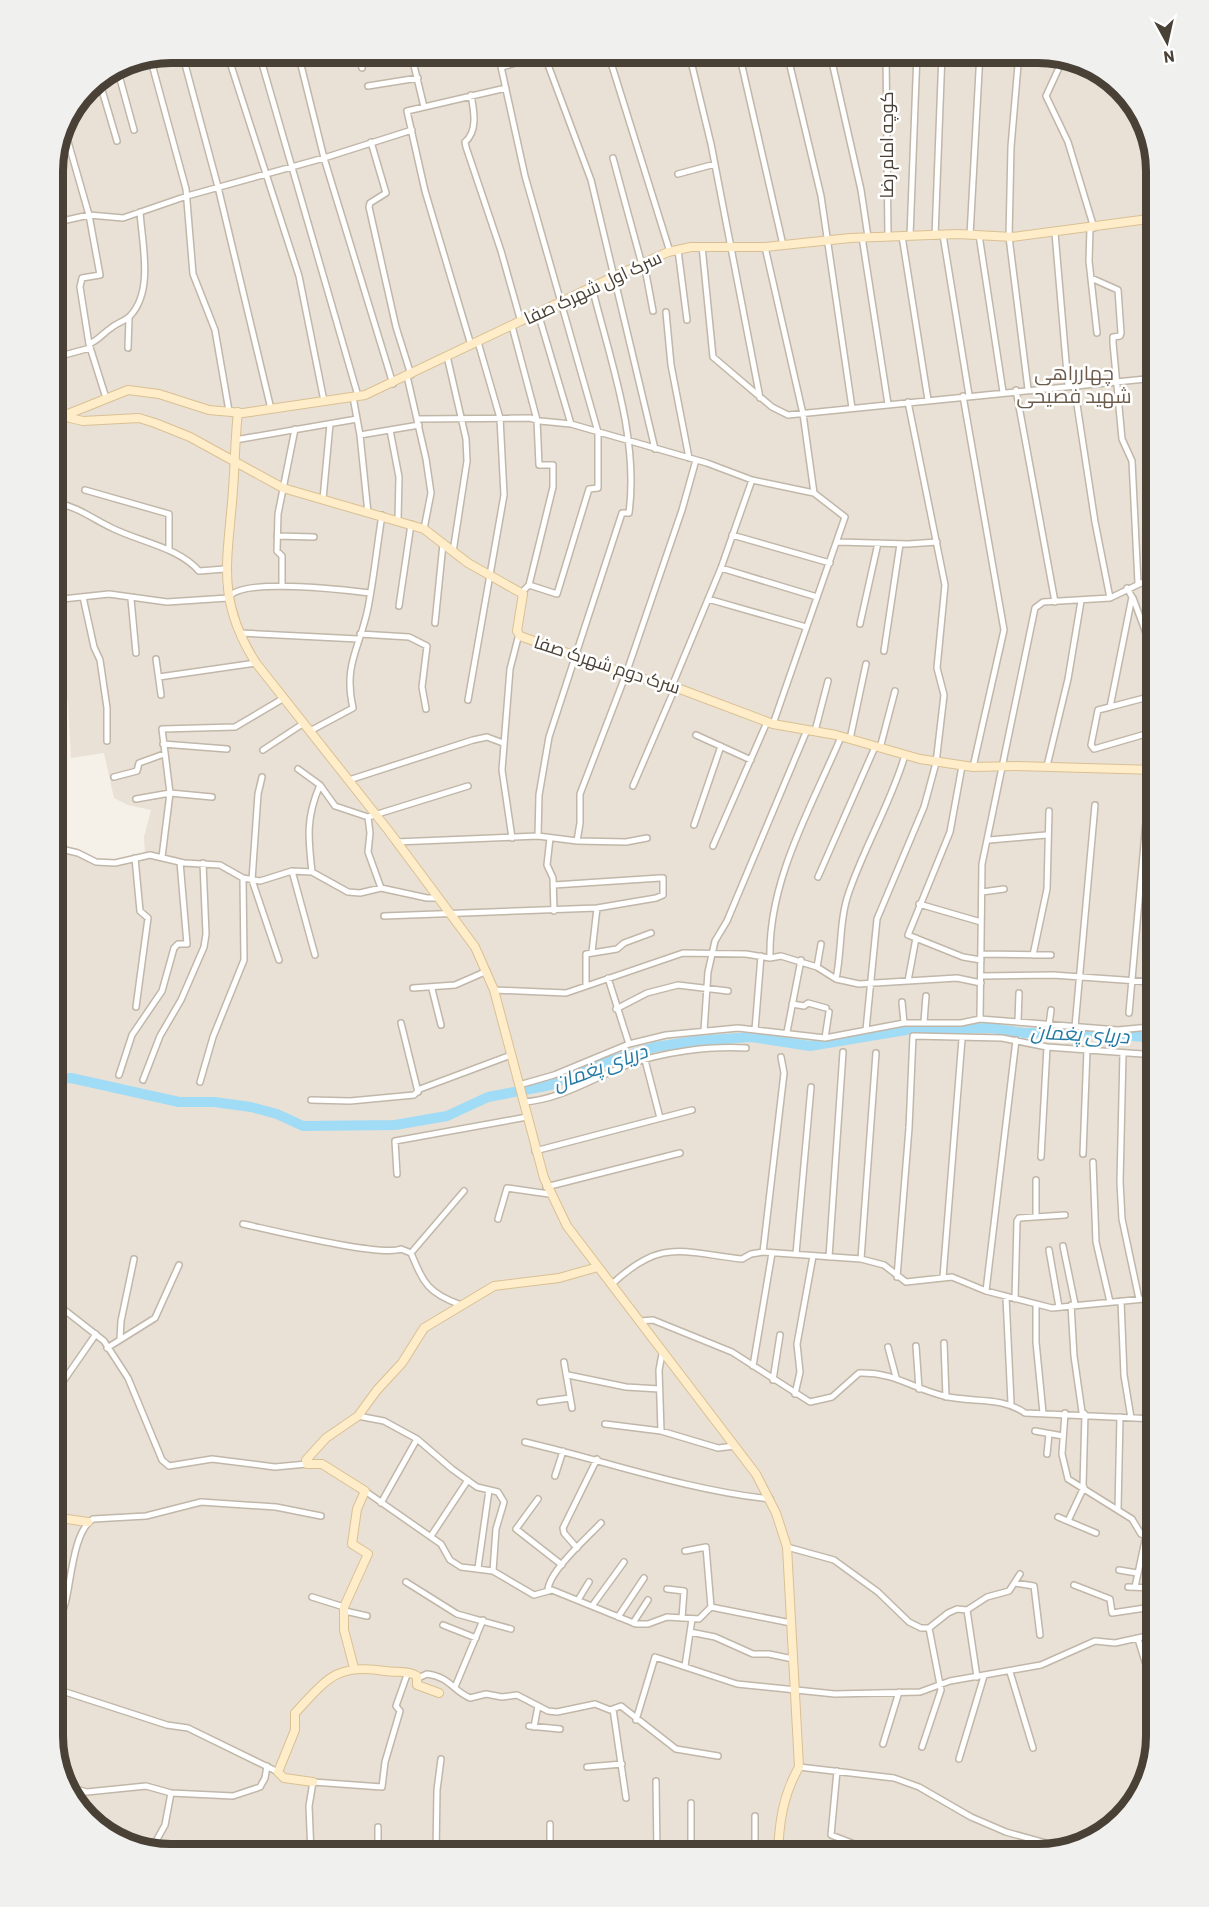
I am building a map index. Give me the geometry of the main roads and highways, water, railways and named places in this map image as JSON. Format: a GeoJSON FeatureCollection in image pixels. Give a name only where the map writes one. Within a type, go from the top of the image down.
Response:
{"type":"FeatureCollection","features":[{"type":"Feature","properties":{"kind":"waterway","name":"دریای پغمان"},"geometry":{"type":"LineString","coordinates":[[63,1078],[71,1078],[179,1102],[214,1102],[251,1107],[277,1114],[303,1126],[395,1125],[447,1116],[488,1097],[551,1085],[578,1071],[655,1047],[695,1041],[751,1037],[810,1046],[912,1029],[991,1028],[1024,1033],[1084,1032],[1146,1037]]}},
{"type":"Feature","properties":{"kind":"district","name":"چهارراهی شهید فصیحی"},"geometry":{"type":"Point","coordinates":[1074,384]}}]}
